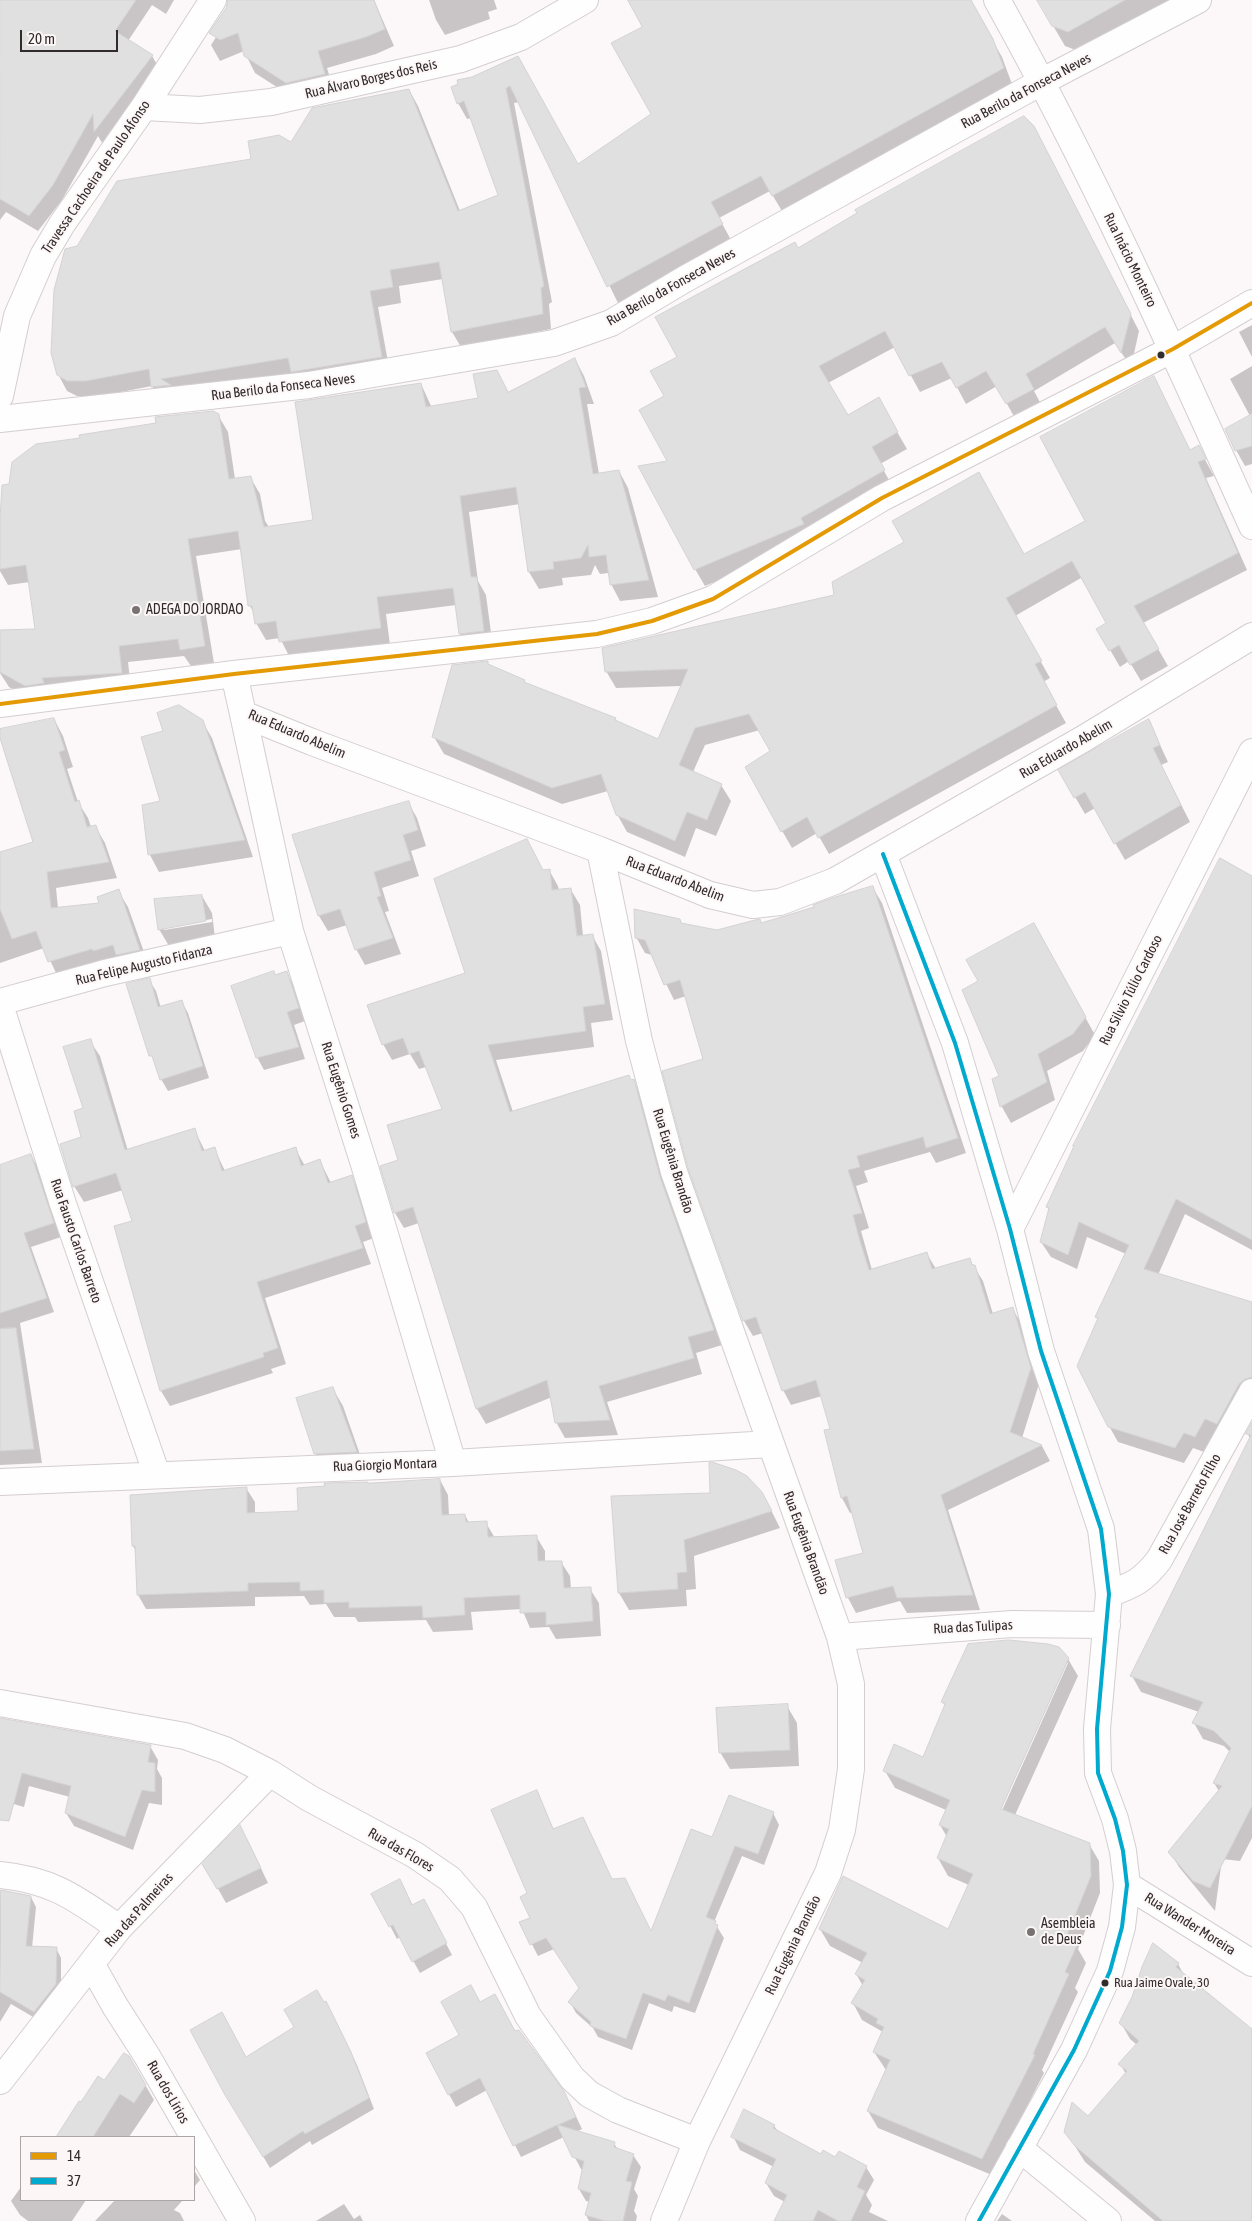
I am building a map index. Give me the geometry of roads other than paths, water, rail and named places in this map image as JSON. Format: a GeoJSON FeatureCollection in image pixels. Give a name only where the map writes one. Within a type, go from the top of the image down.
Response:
{"type":"FeatureCollection","features":[{"type":"Feature","properties":{"kind":"street","name":"Travessa Cachoeira de Paulo Afonso"},"geometry":{"type":"LineString","coordinates":[[0,396],[17,316],[43,256],[62,224],[144,107],[212,0]]}},
{"type":"Feature","properties":{"kind":"street","name":"Rua Álvaro Borges dos Reis"},"geometry":{"type":"LineString","coordinates":[[144,107],[200,110],[271,102],[461,59],[521,37],[585,0]]}},
{"type":"Feature","properties":{"kind":"street","name":"Rua Inácio Monteiro"},"geometry":{"type":"LineString","coordinates":[[997,0],[1043,81],[1173,349],[1252,526]]}},
{"type":"Feature","properties":{"kind":"street","name":"Rua Berilo da Fonseca Neves"},"geometry":{"type":"LineString","coordinates":[[0,419],[309,385],[554,343],[611,323],[685,279],[1043,81],[1198,0]]}},
{"type":"Feature","properties":{"kind":"street"},"geometry":{"type":"LineString","coordinates":[[0,704],[234,674],[597,634],[652,621],[713,600],[882,498],[1173,349],[1252,303]]}},
{"type":"Feature","properties":{"kind":"street","name":"Rua Eduardo Abelim"},"geometry":{"type":"LineString","coordinates":[[234,674],[243,714],[710,894],[753,905],[780,902],[835,881],[1083,739],[1252,636]]}},
{"type":"Feature","properties":{"kind":"street","name":"Rua Eugênio Gomes"},"geometry":{"type":"LineString","coordinates":[[243,714],[290,931],[364,1164],[452,1462]]}},
{"type":"Feature","properties":{"kind":"street","name":"Rua Silvio Túlio Cardoso"},"geometry":{"type":"LineString","coordinates":[[1010,1229],[1252,752]]}},
{"type":"Feature","properties":{"kind":"street","name":"Rua Eugênia Brandão"},"geometry":{"type":"LineString","coordinates":[[600,850],[639,1041],[674,1172],[840,1637],[851,1684],[851,1769],[842,1830],[828,1873],[697,2140],[664,2221]]}},
{"type":"Feature","properties":{"kind":"street"},"geometry":{"type":"LineString","coordinates":[[883,854],[955,1043],[1010,1229],[1041,1352],[1101,1529],[1109,1594],[1097,1729],[1098,1773],[1117,1827],[1123,1851],[1127,1885],[1122,1927],[1110,1971],[1074,2050],[979,2221]]}},
{"type":"Feature","properties":{"kind":"street","name":"Rua Felipe Augusto Fidanza"},"geometry":{"type":"LineString","coordinates":[[0,1004],[105,973],[290,931]]}},
{"type":"Feature","properties":{"kind":"street","name":"Rua Fausto Carlos Barreto"},"geometry":{"type":"LineString","coordinates":[[0,1004],[63,1204],[157,1475]]}},
{"type":"Feature","properties":{"kind":"street","name":"Rua José Barreto Filho"},"geometry":{"type":"LineString","coordinates":[[1109,1594],[1136,1584],[1148,1575],[1159,1560],[1252,1392]]}},
{"type":"Feature","properties":{"kind":"street","name":"Rua Giorgio Montara"},"geometry":{"type":"LineString","coordinates":[[0,1482],[452,1462],[770,1444]]}},
{"type":"Feature","properties":{"kind":"street","name":"Rua das Tulipas"},"geometry":{"type":"LineString","coordinates":[[840,1637],[1012,1624],[1107,1625]]}},
{"type":"Feature","properties":{"kind":"street","name":"Rua das Flores"},"geometry":{"type":"LineString","coordinates":[[0,1703],[185,1736],[225,1750],[270,1773],[309,1798],[415,1855],[450,1879],[474,1907],[528,2016],[572,2078],[589,2094],[618,2110],[697,2140]]}},
{"type":"Feature","properties":{"kind":"street","name":"Rua das Palmeiras"},"geometry":{"type":"LineString","coordinates":[[0,2081],[119,1928],[270,1773]]}},
{"type":"Feature","properties":{"kind":"street"},"geometry":{"type":"LineString","coordinates":[[0,1876],[47,1884],[68,1894],[119,1928]]}},
{"type":"Feature","properties":{"kind":"street","name":"Rua Wander Moreira"},"geometry":{"type":"LineString","coordinates":[[1127,1885],[1252,1963]]}},
{"type":"Feature","properties":{"kind":"street","name":"Rua dos Lírios"},"geometry":{"type":"LineString","coordinates":[[92,1965],[115,2006],[152,2063],[194,2136]]}},
{"type":"Feature","properties":{"kind":"street","name":"Rua dos Lírios"},"geometry":{"type":"LineString","coordinates":[[195,2138],[242,2221]]}},
{"type":"Feature","properties":{"kind":"street"},"geometry":{"type":"LineString","coordinates":[[1019,2148],[1108,2221]]}},
{"type":"Feature","properties":{"kind":"place","name":"ADEGA DO JORDAO"},"geometry":{"type":"Point","coordinates":[136,610]}},
{"type":"Feature","properties":{"kind":"place","name":"Asembleia de Deus"},"geometry":{"type":"Point","coordinates":[1031,1932]}},
{"type":"Feature","properties":{"kind":"place","name":"Rua Jaime Ovale, 30"},"geometry":{"type":"Point","coordinates":[1105,1983]}}]}
